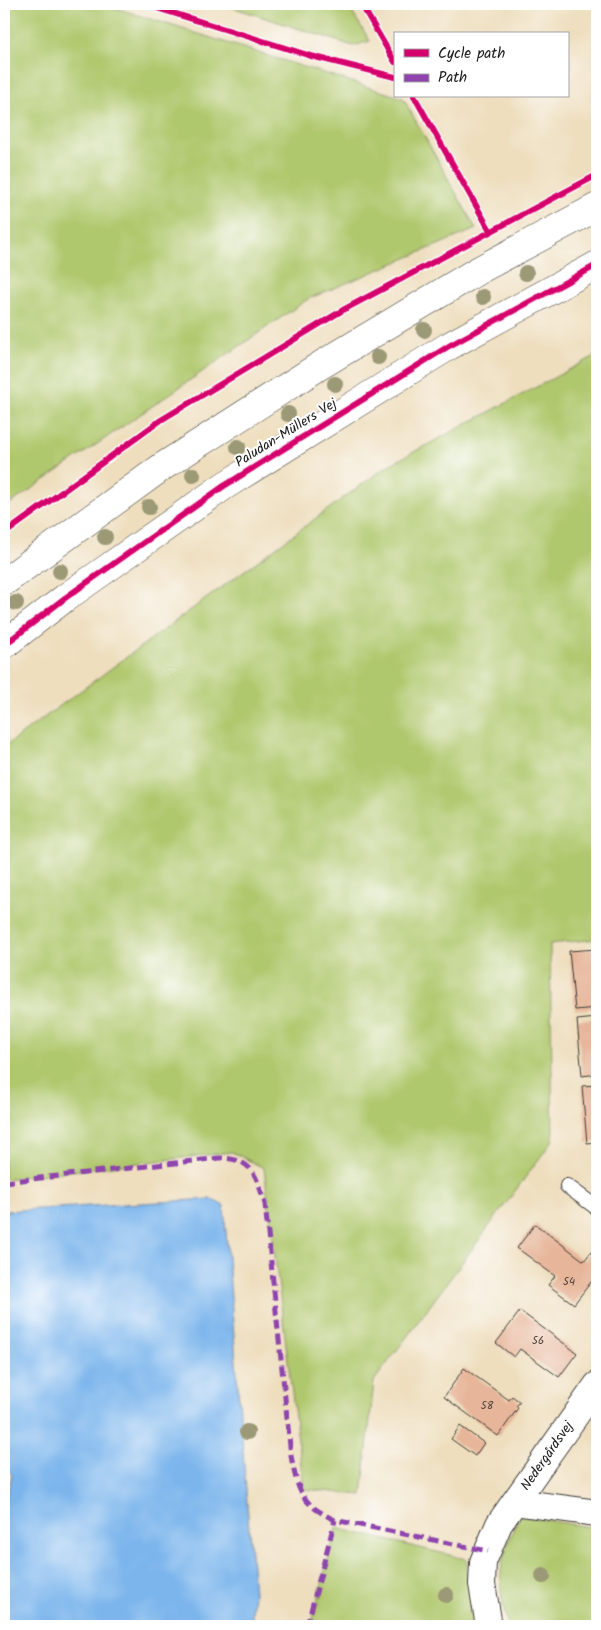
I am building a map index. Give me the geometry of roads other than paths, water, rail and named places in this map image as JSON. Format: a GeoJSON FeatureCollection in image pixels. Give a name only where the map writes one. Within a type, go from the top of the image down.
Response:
{"type":"FeatureCollection","features":[{"type":"Feature","properties":{"kind":"street"},"geometry":{"type":"LineString","coordinates":[[4,582],[162,467],[321,365],[479,270],[597,206]]}},
{"type":"Feature","properties":{"kind":"street","name":"Paludan-Müllers Vej"},"geometry":{"type":"LineString","coordinates":[[4,645],[65,598],[224,486],[449,346],[597,265]]}},
{"type":"Feature","properties":{"kind":"street","name":"Nedergårdsvej"},"geometry":{"type":"LineString","coordinates":[[489,1626],[482,1584],[483,1562],[499,1524],[597,1385]]}},
{"type":"Feature","properties":{"kind":"street","name":"Nedergårdsvej"},"geometry":{"type":"LineString","coordinates":[[515,1502],[597,1513]]}},
{"type":"Feature","properties":{"kind":"lane"},"geometry":{"type":"LineString","coordinates":[[567,1186],[597,1208]]}},
{"type":"Feature","properties":{"kind":"water"},"geometry":{"type":"Polygon","coordinates":[[[211,1199],[224,1206],[254,1593],[251,1626],[4,1626],[4,1506],[12,1475],[4,1465],[4,1211],[211,1199]]]}}]}
